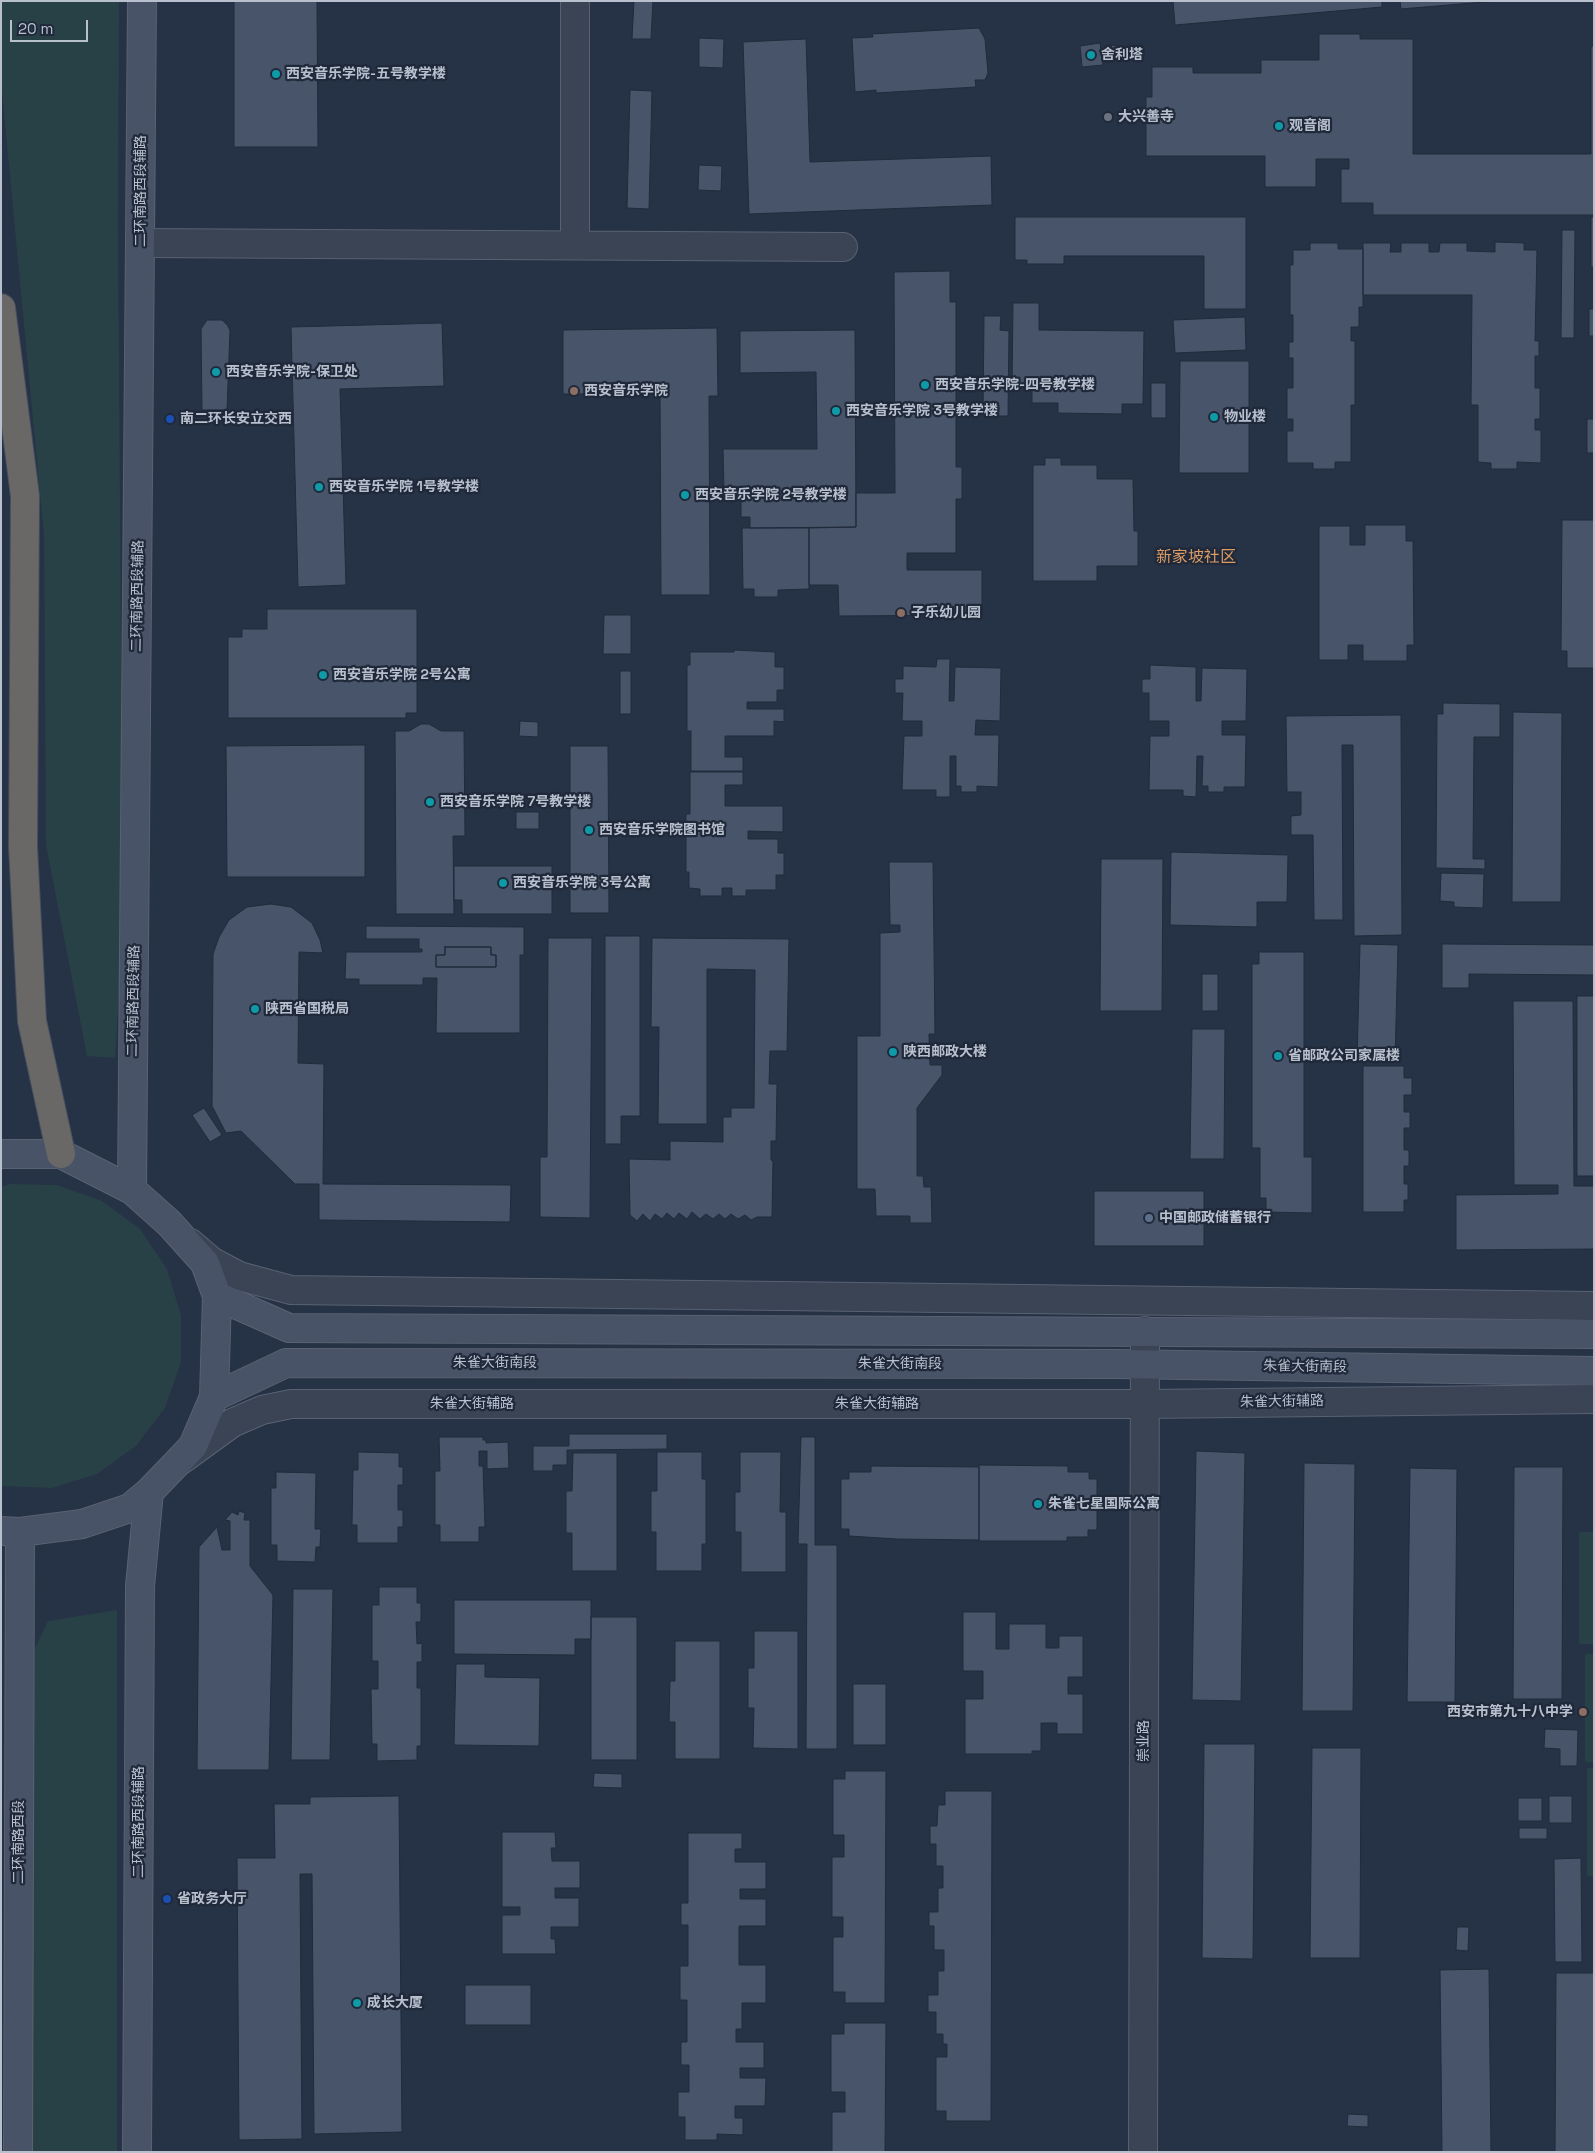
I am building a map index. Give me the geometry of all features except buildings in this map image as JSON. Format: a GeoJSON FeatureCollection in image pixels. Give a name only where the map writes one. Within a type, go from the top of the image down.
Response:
{"type":"FeatureCollection","features":[{"type":"Feature","properties":{"kind":"highway"},"geometry":{"type":"LineString","coordinates":[[1,308],[25,496],[22,847],[32,1021],[61,1154]]}},
{"type":"Feature","properties":{"kind":"main road","name":"二环南路西段辅路"},"geometry":{"type":"LineString","coordinates":[[132,1190],[142,1]]}},
{"type":"Feature","properties":{"kind":"main road"},"geometry":{"type":"LineString","coordinates":[[1,1154],[61,1154],[132,1190],[169,1223],[205,1264],[217,1296],[214,1397],[193,1446],[149,1492],[130,1508],[82,1524],[11,1531]]}},
{"type":"Feature","properties":{"kind":"main road"},"geometry":{"type":"LineString","coordinates":[[217,1296],[289,1328],[1594,1334]]}},
{"type":"Feature","properties":{"kind":"main road","name":"朱雀大街南段"},"geometry":{"type":"LineString","coordinates":[[214,1397],[286,1363],[1145,1365],[1594,1371]]}},
{"type":"Feature","properties":{"kind":"main road","name":"二环南路西段辅路"},"geometry":{"type":"LineString","coordinates":[[137,2152],[140,1586],[149,1492]]}},
{"type":"Feature","properties":{"kind":"main road","name":"二环南路西段"},"geometry":{"type":"LineString","coordinates":[[11,1531],[18,2152]]}},
{"type":"Feature","properties":{"kind":"street"},"geometry":{"type":"LineString","coordinates":[[575,1],[575,245]]}},
{"type":"Feature","properties":{"kind":"street"},"geometry":{"type":"LineString","coordinates":[[141,243],[843,247]]}},
{"type":"Feature","properties":{"kind":"street"},"geometry":{"type":"LineString","coordinates":[[181,1236],[211,1261],[240,1276],[291,1290],[1594,1306]]}},
{"type":"Feature","properties":{"kind":"street","name":"崇业路"},"geometry":{"type":"LineString","coordinates":[[1143,2152],[1145,1331]]}},
{"type":"Feature","properties":{"kind":"street","name":"朱雀大街辅路"},"geometry":{"type":"LineString","coordinates":[[176,1464],[232,1423],[262,1410],[291,1404],[1145,1404],[1594,1399]]}},
{"type":"Feature","properties":{"kind":"green space"},"geometry":{"type":"Polygon","coordinates":[[[1,1],[119,1],[118,227],[123,929],[115,1058],[87,1056],[46,845],[44,536],[1,81],[1,1]]]}},
{"type":"Feature","properties":{"kind":"green space"},"geometry":{"type":"Polygon","coordinates":[[[9,1184],[57,1185],[102,1201],[140,1229],[167,1269],[181,1315],[181,1362],[165,1408],[136,1446],[97,1474],[52,1488],[1,1486],[1,1187],[9,1184]]]}},
{"type":"Feature","properties":{"kind":"green space"},"geometry":{"type":"Polygon","coordinates":[[[1579,1532],[1594,1532],[1594,1644],[1579,1644],[1579,1532]]]}},
{"type":"Feature","properties":{"kind":"green space"},"geometry":{"type":"Polygon","coordinates":[[[117,1610],[117,2152],[28,2152],[29,1660],[48,1621],[117,1610]]]}},
{"type":"Feature","properties":{"kind":"green space"},"geometry":{"type":"Polygon","coordinates":[[[1585,1654],[1594,1654],[1594,1762],[1585,1762],[1585,1654]]]}},
{"type":"Feature","properties":{"kind":"green space"},"geometry":{"type":"Polygon","coordinates":[[[1587,1768],[1594,1768],[1594,1876],[1587,1876],[1587,1768]]]}},
{"type":"Feature","properties":{"kind":"place","name":"舍利塔"},"geometry":{"type":"Point","coordinates":[1091,55]}},
{"type":"Feature","properties":{"kind":"place","name":"西安音乐学院-五号教学楼"},"geometry":{"type":"Point","coordinates":[276,74]}},
{"type":"Feature","properties":{"kind":"place","name":"大兴善寺"},"geometry":{"type":"Point","coordinates":[1108,117]}},
{"type":"Feature","properties":{"kind":"place","name":"观音阁"},"geometry":{"type":"Point","coordinates":[1279,126]}},
{"type":"Feature","properties":{"kind":"place","name":"西安音乐学院-保卫处"},"geometry":{"type":"Point","coordinates":[216,372]}},
{"type":"Feature","properties":{"kind":"place","name":"西安音乐学院-四号教学楼"},"geometry":{"type":"Point","coordinates":[925,385]}},
{"type":"Feature","properties":{"kind":"place","name":"西安音乐学院"},"geometry":{"type":"Point","coordinates":[574,391]}},
{"type":"Feature","properties":{"kind":"place","name":"西安音乐学院 3号教学楼"},"geometry":{"type":"Point","coordinates":[836,411]}},
{"type":"Feature","properties":{"kind":"place","name":"物业楼"},"geometry":{"type":"Point","coordinates":[1214,417]}},
{"type":"Feature","properties":{"kind":"place","name":"南二环长安立交西"},"geometry":{"type":"Point","coordinates":[170,419]}},
{"type":"Feature","properties":{"kind":"place","name":"西安音乐学院 1号教学楼"},"geometry":{"type":"Point","coordinates":[319,487]}},
{"type":"Feature","properties":{"kind":"place","name":"西安音乐学院 2号教学楼"},"geometry":{"type":"Point","coordinates":[685,495]}},
{"type":"Feature","properties":{"kind":"place","name":"子乐幼儿园"},"geometry":{"type":"Point","coordinates":[901,613]}},
{"type":"Feature","properties":{"kind":"place","name":"西安音乐学院 2号公寓"},"geometry":{"type":"Point","coordinates":[323,675]}},
{"type":"Feature","properties":{"kind":"place","name":"西安音乐学院 7号教学楼"},"geometry":{"type":"Point","coordinates":[430,802]}},
{"type":"Feature","properties":{"kind":"place","name":"西安音乐学院图书馆"},"geometry":{"type":"Point","coordinates":[589,830]}},
{"type":"Feature","properties":{"kind":"place","name":"西安音乐学院 3号公寓"},"geometry":{"type":"Point","coordinates":[503,883]}},
{"type":"Feature","properties":{"kind":"place","name":"陕西省国税局"},"geometry":{"type":"Point","coordinates":[255,1009]}},
{"type":"Feature","properties":{"kind":"place","name":"陕西邮政大楼"},"geometry":{"type":"Point","coordinates":[893,1052]}},
{"type":"Feature","properties":{"kind":"place","name":"省邮政公司家属楼"},"geometry":{"type":"Point","coordinates":[1278,1056]}},
{"type":"Feature","properties":{"kind":"place","name":"中国邮政储蓄银行"},"geometry":{"type":"Point","coordinates":[1149,1218]}},
{"type":"Feature","properties":{"kind":"place","name":"朱雀七星国际公寓"},"geometry":{"type":"Point","coordinates":[1038,1504]}},
{"type":"Feature","properties":{"kind":"place","name":"西安市第九十八中学"},"geometry":{"type":"Point","coordinates":[1583,1712]}},
{"type":"Feature","properties":{"kind":"place","name":"省政务大厅"},"geometry":{"type":"Point","coordinates":[167,1899]}},
{"type":"Feature","properties":{"kind":"place","name":"成长大厦"},"geometry":{"type":"Point","coordinates":[357,2003]}},
{"type":"Feature","properties":{"kind":"district","name":"新家坡社区"},"geometry":{"type":"Point","coordinates":[1196,558]}}]}
